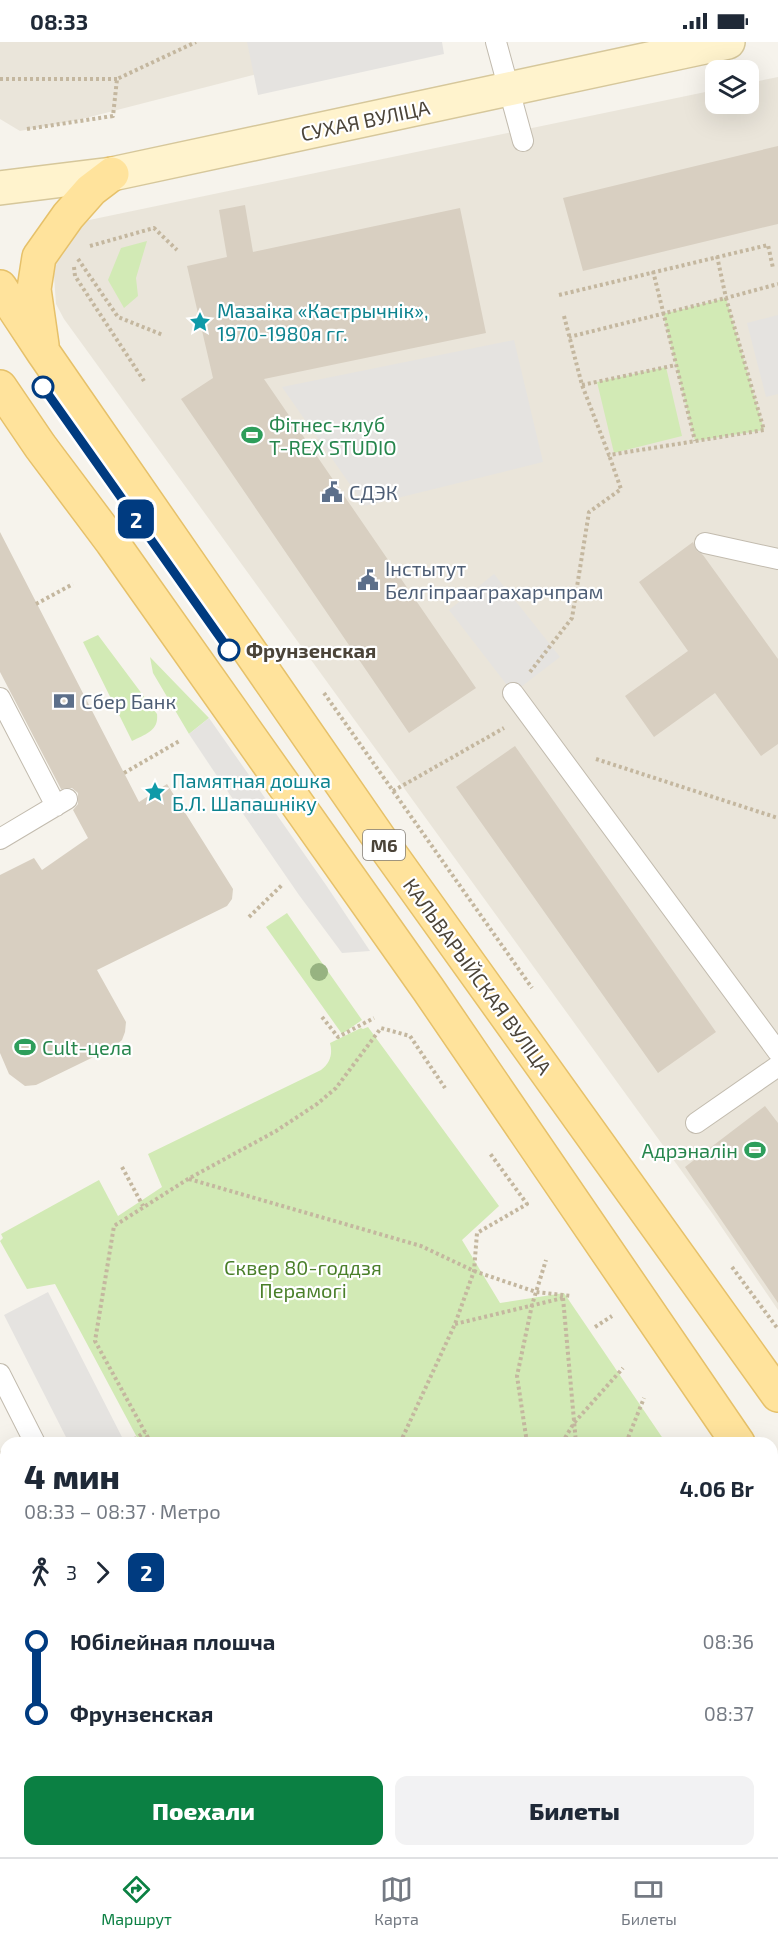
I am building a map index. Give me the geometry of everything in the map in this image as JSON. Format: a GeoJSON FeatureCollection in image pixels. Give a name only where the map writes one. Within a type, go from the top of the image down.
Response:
{"type":"FeatureCollection","features":[{"type":"Feature","properties":{"kind":"main road","name":"СУХАЯ ВУЛІЦА"},"geometry":{"type":"LineString","coordinates":[[0,188],[112,174],[728,42]]}},
{"type":"Feature","properties":{"kind":"main road"},"geometry":{"type":"LineString","coordinates":[[43,352],[34,289],[39,257],[76,207],[91,190],[112,174]]}},
{"type":"Feature","properties":{"kind":"main road","name":"КАЛЬВАРЫЙСКАЯ ВУЛІЦА"},"geometry":{"type":"LineString","coordinates":[[0,287],[386,847],[778,1395]]}},
{"type":"Feature","properties":{"kind":"main road","name":"М6"},"geometry":{"type":"LineString","coordinates":[[0,387],[410,963],[734,1437]]}},
{"type":"Feature","properties":{"kind":"lane"},"geometry":{"type":"LineString","coordinates":[[496,42],[524,141]]}},
{"type":"Feature","properties":{"kind":"lane"},"geometry":{"type":"LineString","coordinates":[[705,543],[778,559]]}},
{"type":"Feature","properties":{"kind":"lane"},"geometry":{"type":"LineString","coordinates":[[513,693],[778,1052]]}},
{"type":"Feature","properties":{"kind":"lane"},"geometry":{"type":"LineString","coordinates":[[0,698],[61,802],[0,839]]}},
{"type":"Feature","properties":{"kind":"lane"},"geometry":{"type":"LineString","coordinates":[[696,1123],[778,1066]]}},
{"type":"Feature","properties":{"kind":"lane"},"geometry":{"type":"LineString","coordinates":[[0,1374],[32,1437]]}},
{"type":"Feature","properties":{"kind":"path"},"geometry":{"type":"LineString","coordinates":[[0,79],[117,80],[184,45],[196,42]]}},
{"type":"Feature","properties":{"kind":"path"},"geometry":{"type":"LineString","coordinates":[[27,129],[113,116],[117,80]]}},
{"type":"Feature","properties":{"kind":"path"},"geometry":{"type":"LineString","coordinates":[[83,248],[154,228],[177,250]]}},
{"type":"Feature","properties":{"kind":"path"},"geometry":{"type":"LineString","coordinates":[[559,295],[768,245],[773,268]]}},
{"type":"Feature","properties":{"kind":"path"},"geometry":{"type":"LineString","coordinates":[[72,251],[118,317],[163,335]]}},
{"type":"Feature","properties":{"kind":"path"},"geometry":{"type":"LineString","coordinates":[[609,455],[764,429],[726,298],[717,256]]}},
{"type":"Feature","properties":{"kind":"path"},"geometry":{"type":"LineString","coordinates":[[73,259],[75,276],[144,381]]}},
{"type":"Feature","properties":{"kind":"path"},"geometry":{"type":"LineString","coordinates":[[653,271],[694,441]]}},
{"type":"Feature","properties":{"kind":"path"},"geometry":{"type":"LineString","coordinates":[[569,337],[778,284]]}},
{"type":"Feature","properties":{"kind":"path"},"geometry":{"type":"LineString","coordinates":[[513,693],[572,618],[589,512],[621,489],[582,385],[564,316]]}},
{"type":"Feature","properties":{"kind":"path"},"geometry":{"type":"LineString","coordinates":[[582,385],[676,365]]}},
{"type":"Feature","properties":{"kind":"path"},"geometry":{"type":"LineString","coordinates":[[36,604],[73,584]]}},
{"type":"Feature","properties":{"kind":"path"},"geometry":{"type":"LineString","coordinates":[[318,684],[538,997]]}},
{"type":"Feature","properties":{"kind":"path"},"geometry":{"type":"LineString","coordinates":[[124,773],[181,740]]}},
{"type":"Feature","properties":{"kind":"path"},"geometry":{"type":"LineString","coordinates":[[249,917],[282,885]]}},
{"type":"Feature","properties":{"kind":"path"},"geometry":{"type":"LineString","coordinates":[[322,1017],[338,1037],[374,1018]]}},
{"type":"Feature","properties":{"kind":"path"},"geometry":{"type":"LineString","coordinates":[[148,1437],[95,1341],[114,1226],[188,1179],[276,1131],[316,1104],[336,1088],[381,1028],[410,1036],[445,1088]]}},
{"type":"Feature","properties":{"kind":"path"},"geometry":{"type":"LineString","coordinates":[[403,1437],[454,1324],[474,1271],[477,1233],[527,1204],[489,1152]]}},
{"type":"Feature","properties":{"kind":"path"},"geometry":{"type":"LineString","coordinates":[[122,1167],[143,1206]]}},
{"type":"Feature","properties":{"kind":"path"},"geometry":{"type":"LineString","coordinates":[[188,1179],[420,1246],[474,1271],[536,1292],[572,1296],[454,1324]]}},
{"type":"Feature","properties":{"kind":"path"},"geometry":{"type":"LineString","coordinates":[[526,1437],[517,1376],[532,1305],[546,1260]]}},
{"type":"Feature","properties":{"kind":"path"},"geometry":{"type":"LineString","coordinates":[[730,1264],[778,1329]]}},
{"type":"Feature","properties":{"kind":"path"},"geometry":{"type":"LineString","coordinates":[[563,1298],[575,1437]]}},
{"type":"Feature","properties":{"kind":"path"},"geometry":{"type":"LineString","coordinates":[[566,1437],[574,1423],[623,1368]]}},
{"type":"Feature","properties":{"kind":"path"},"geometry":{"type":"LineString","coordinates":[[628,1437],[644,1398]]}},
{"type":"Feature","properties":{"kind":"path"},"geometry":{"type":"LineString","coordinates":[[137,1437],[145,1431]]}},
{"type":"Feature","properties":{"kind":"shaded area"},"geometry":{"type":"Polygon","coordinates":[[[0,42],[382,42],[78,120],[20,131],[0,119],[0,42]]]}},
{"type":"Feature","properties":{"kind":"shaded area"},"geometry":{"type":"Polygon","coordinates":[[[247,42],[442,42],[444,54],[258,95],[247,42]]]}},
{"type":"Feature","properties":{"kind":"shaded area"},"geometry":{"type":"Polygon","coordinates":[[[778,77],[778,1310],[712,1213],[64,319],[56,304],[52,248],[70,224],[705,92],[705,114],[759,114],[759,81],[778,77]]]}},
{"type":"Feature","properties":{"kind":"shaded area"},"geometry":{"type":"Polygon","coordinates":[[[778,315],[778,394],[766,397],[747,323],[778,315]]]}},
{"type":"Feature","properties":{"kind":"shaded area"},"geometry":{"type":"Polygon","coordinates":[[[514,340],[543,462],[365,506],[282,387],[514,340]]]}},
{"type":"Feature","properties":{"kind":"shaded area"},"geometry":{"type":"Polygon","coordinates":[[[494,574],[560,657],[513,693],[449,610],[494,574]]]}},
{"type":"Feature","properties":{"kind":"shaded area"},"geometry":{"type":"Polygon","coordinates":[[[209,718],[370,951],[342,953],[299,895],[189,734],[209,718]]]}},
{"type":"Feature","properties":{"kind":"shaded area"},"geometry":{"type":"Polygon","coordinates":[[[48,1292],[122,1437],[66,1437],[4,1315],[48,1292]]]}},
{"type":"Feature","properties":{"kind":"green space"},"geometry":{"type":"Polygon","coordinates":[[[147,241],[136,278],[138,296],[124,308],[108,280],[121,248],[147,241]]]}},
{"type":"Feature","properties":{"kind":"green space"},"geometry":{"type":"Polygon","coordinates":[[[726,298],[764,430],[695,441],[663,314],[726,298]]]}},
{"type":"Feature","properties":{"kind":"green space"},"geometry":{"type":"Polygon","coordinates":[[[666,367],[682,436],[614,453],[597,382],[666,367]]]}},
{"type":"Feature","properties":{"kind":"green space"},"geometry":{"type":"Polygon","coordinates":[[[98,635],[157,714],[153,728],[132,741],[83,642],[98,635]]]}},
{"type":"Feature","properties":{"kind":"green space"},"geometry":{"type":"Polygon","coordinates":[[[150,657],[209,718],[189,734],[153,673],[150,657]]]}},
{"type":"Feature","properties":{"kind":"green space"},"geometry":{"type":"Polygon","coordinates":[[[287,913],[362,1020],[342,1034],[266,927],[287,913]]]}},
{"type":"Feature","properties":{"kind":"green space","name":"Сквер 80-годдзя Перамогі"},"geometry":{"type":"Polygon","coordinates":[[[368,1027],[499,1206],[462,1240],[500,1303],[564,1293],[662,1437],[137,1437],[55,1284],[27,1289],[0,1241],[3,1238],[1,1234],[99,1180],[118,1216],[162,1187],[148,1154],[321,1070],[330,1058],[330,1043],[368,1027]]]}},
{"type":"Feature","properties":{"kind":"building"},"geometry":{"type":"Polygon","coordinates":[[[778,146],[778,224],[583,271],[563,198],[778,146]]]}},
{"type":"Feature","properties":{"kind":"building"},"geometry":{"type":"Polygon","coordinates":[[[245,205],[253,252],[460,208],[486,333],[264,379],[476,688],[409,733],[181,399],[213,378],[187,266],[227,257],[219,210],[245,205]]]}},
{"type":"Feature","properties":{"kind":"building"},"geometry":{"type":"Polygon","coordinates":[[[0,532],[139,802],[167,784],[233,889],[232,899],[227,906],[97,970],[126,1022],[122,1040],[114,1047],[36,1085],[25,1086],[9,1074],[0,1053],[0,875],[34,858],[42,870],[88,838],[73,810],[78,804],[78,793],[72,788],[61,789],[0,672],[0,532]]]}},
{"type":"Feature","properties":{"kind":"building"},"geometry":{"type":"Polygon","coordinates":[[[693,542],[697,551],[703,555],[778,659],[778,744],[761,756],[715,693],[654,737],[625,696],[688,651],[639,582],[693,542]]]}},
{"type":"Feature","properties":{"kind":"building"},"geometry":{"type":"Polygon","coordinates":[[[515,746],[716,1032],[658,1073],[456,787],[515,746]]]}},
{"type":"Feature","properties":{"kind":"building"},"geometry":{"type":"Polygon","coordinates":[[[765,1106],[778,1123],[778,1303],[685,1167],[765,1106]]]}},
{"type":"Feature","properties":{"kind":"metro line","name":"2"},"geometry":{"type":"LineString","coordinates":[[43,387],[229,650]]}},
{"type":"Feature","properties":{"kind":"place","name":"Мазаіка «Кастрычнік», 1970-1980я гг."},"geometry":{"type":"Point","coordinates":[200,322]}},
{"type":"Feature","properties":{"kind":"place","name":"Фітнес-клуб T-REX STUDIO"},"geometry":{"type":"Point","coordinates":[252,435]}},
{"type":"Feature","properties":{"kind":"place","name":"СДЭК"},"geometry":{"type":"Point","coordinates":[332,492]}},
{"type":"Feature","properties":{"kind":"place","name":"Інстытут Белгіпрааграхарчпрам"},"geometry":{"type":"Point","coordinates":[368,580]}},
{"type":"Feature","properties":{"kind":"place","name":"Фрунзенская"},"geometry":{"type":"Point","coordinates":[229,650]}},
{"type":"Feature","properties":{"kind":"place","name":"Сбер Банк"},"geometry":{"type":"Point","coordinates":[64,701]}},
{"type":"Feature","properties":{"kind":"place","name":"Памятная дошка Б.Л. Шапашніку"},"geometry":{"type":"Point","coordinates":[155,792]}},
{"type":"Feature","properties":{"kind":"place","name":"Cult-цела"},"geometry":{"type":"Point","coordinates":[25,1047]}},
{"type":"Feature","properties":{"kind":"place","name":"Адрэналін"},"geometry":{"type":"Point","coordinates":[755,1150]}}]}
